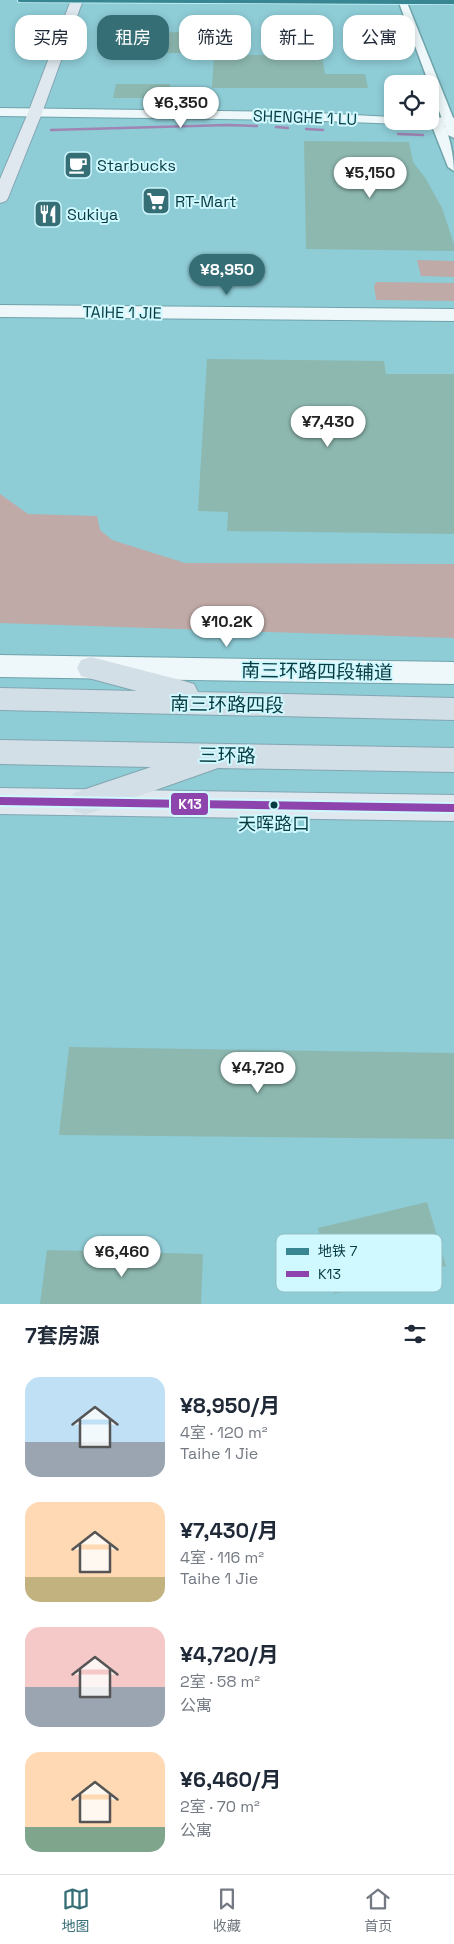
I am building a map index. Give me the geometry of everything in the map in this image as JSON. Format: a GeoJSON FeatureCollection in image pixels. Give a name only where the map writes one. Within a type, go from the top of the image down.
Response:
{"type":"FeatureCollection","features":[{"type":"Feature","properties":{"kind":"highway"},"geometry":{"type":"LineString","coordinates":[[91,668],[232,704]]}},
{"type":"Feature","properties":{"kind":"highway","name":"南三环路四段"},"geometry":{"type":"LineString","coordinates":[[0,699],[454,709]]}},
{"type":"Feature","properties":{"kind":"highway","name":"三环路"},"geometry":{"type":"LineString","coordinates":[[0,752],[228,754],[454,760]]}},
{"type":"Feature","properties":{"kind":"highway"},"geometry":{"type":"LineString","coordinates":[[85,802],[228,754]]}},
{"type":"Feature","properties":{"kind":"main road"},"geometry":{"type":"LineString","coordinates":[[0,198],[67,0]]}},
{"type":"Feature","properties":{"kind":"main road"},"geometry":{"type":"LineString","coordinates":[[0,161],[29,111],[77,0]]}},
{"type":"Feature","properties":{"kind":"main road"},"geometry":{"type":"LineString","coordinates":[[448,0],[454,0]]}},
{"type":"Feature","properties":{"kind":"main road"},"geometry":{"type":"LineString","coordinates":[[0,108],[29,111]]}},
{"type":"Feature","properties":{"kind":"main road"},"geometry":{"type":"LineString","coordinates":[[0,112],[29,111]]}},
{"type":"Feature","properties":{"kind":"main road","name":"SHENGHE 1 LU"},"geometry":{"type":"LineString","coordinates":[[29,111],[384,116]]}},
{"type":"Feature","properties":{"kind":"main road","name":"SHENGHE 1 LU"},"geometry":{"type":"LineString","coordinates":[[29,111],[297,116],[390,121],[443,119]]}},
{"type":"Feature","properties":{"kind":"main road","name":"TAIHE 1 JIE"},"geometry":{"type":"LineString","coordinates":[[0,311],[454,315]]}},
{"type":"Feature","properties":{"kind":"main road","name":"南三环路四段辅道"},"geometry":{"type":"LineString","coordinates":[[0,666],[454,673]]}},
{"type":"Feature","properties":{"kind":"main road"},"geometry":{"type":"LineString","coordinates":[[0,802],[454,808]]}},
{"type":"Feature","properties":{"kind":"main road"},"geometry":{"type":"LineString","coordinates":[[0,807],[85,802]]}},
{"type":"Feature","properties":{"kind":"street"},"geometry":{"type":"LineString","coordinates":[[391,0],[420,75]]}},
{"type":"Feature","properties":{"kind":"street"},"geometry":{"type":"LineString","coordinates":[[402,0],[443,119],[454,167]]}},
{"type":"Feature","properties":{"kind":"shaded area"},"geometry":{"type":"Polygon","coordinates":[[[417,260],[454,261],[454,277],[421,276],[417,260]]]}},
{"type":"Feature","properties":{"kind":"shaded area"},"geometry":{"type":"Polygon","coordinates":[[[377,282],[454,283],[454,301],[376,300],[374,285],[377,282]]]}},
{"type":"Feature","properties":{"kind":"shaded area"},"geometry":{"type":"Polygon","coordinates":[[[0,494],[28,514],[97,516],[100,530],[112,540],[185,563],[454,564],[454,638],[0,623],[0,494]]]}},
{"type":"Feature","properties":{"kind":"building"},"geometry":{"type":"Polygon","coordinates":[[[169,32],[179,32],[179,53],[169,53],[169,32]]]}},
{"type":"Feature","properties":{"kind":"building"},"geometry":{"type":"Polygon","coordinates":[[[251,55],[261,55],[261,60],[323,60],[325,74],[365,74],[368,88],[212,88],[214,60],[251,60],[251,55]]]}},
{"type":"Feature","properties":{"kind":"building"},"geometry":{"type":"Polygon","coordinates":[[[116,84],[170,84],[168,98],[113,98],[116,84]]]}},
{"type":"Feature","properties":{"kind":"building"},"geometry":{"type":"Polygon","coordinates":[[[304,141],[409,142],[413,162],[426,179],[442,208],[454,244],[454,251],[306,249],[304,141]]]}},
{"type":"Feature","properties":{"kind":"building"},"geometry":{"type":"Polygon","coordinates":[[[207,359],[384,361],[386,374],[454,374],[454,534],[227,531],[228,512],[198,511],[207,359]]]}},
{"type":"Feature","properties":{"kind":"building"},"geometry":{"type":"Polygon","coordinates":[[[69,1047],[454,1053],[454,1139],[59,1135],[69,1047]]]}},
{"type":"Feature","properties":{"kind":"building"},"geometry":{"type":"Polygon","coordinates":[[[427,1202],[436,1234],[319,1234],[318,1228],[427,1202]]]}},
{"type":"Feature","properties":{"kind":"building"},"geometry":{"type":"Polygon","coordinates":[[[47,1250],[203,1254],[201,1304],[40,1304],[47,1250]]]}},
{"type":"Feature","properties":{"kind":"building"},"geometry":{"type":"Polygon","coordinates":[[[442,1253],[446,1266],[442,1267],[442,1253]]]}},
{"type":"Feature","properties":{"kind":"waterway"},"geometry":{"type":"LineString","coordinates":[[51,130],[228,125],[257,126]]}},
{"type":"Feature","properties":{"kind":"waterway"},"geometry":{"type":"LineString","coordinates":[[276,127],[288,128]]}},
{"type":"Feature","properties":{"kind":"waterway"},"geometry":{"type":"LineString","coordinates":[[306,129],[323,130]]}},
{"type":"Feature","properties":{"kind":"waterway"},"geometry":{"type":"LineString","coordinates":[[398,134],[423,135]]}},
{"type":"Feature","properties":{"kind":"metro line","name":"7"},"geometry":{"type":"LineString","coordinates":[[20,0],[454,2]]}},
{"type":"Feature","properties":{"kind":"transit line","name":"K13"},"geometry":{"type":"LineString","coordinates":[[0,801],[454,808]]}},
{"type":"Feature","properties":{"kind":"place","name":"Starbucks"},"geometry":{"type":"Point","coordinates":[78,165]}},
{"type":"Feature","properties":{"kind":"place","name":"RT-Mart"},"geometry":{"type":"Point","coordinates":[156,201]}},
{"type":"Feature","properties":{"kind":"place","name":"Sukiya"},"geometry":{"type":"Point","coordinates":[48,214]}},
{"type":"Feature","properties":{"kind":"place","name":"天晖路口"},"geometry":{"type":"Point","coordinates":[274,805]}}]}
